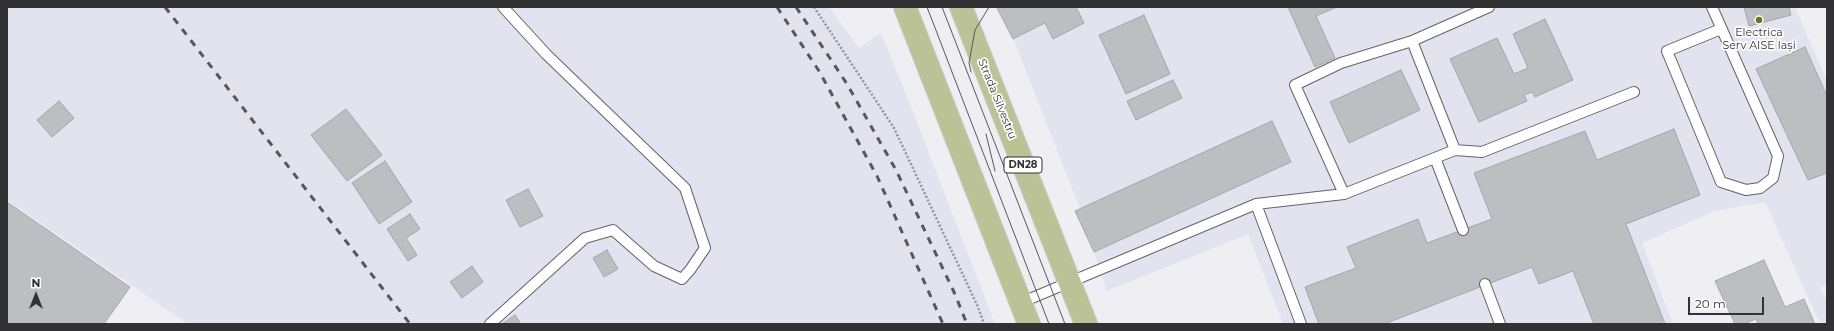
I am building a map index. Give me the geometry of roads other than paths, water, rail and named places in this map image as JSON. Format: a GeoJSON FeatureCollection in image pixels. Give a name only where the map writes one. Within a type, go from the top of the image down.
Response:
{"type":"FeatureCollection","features":[{"type":"Feature","properties":{"kind":"main road"},"geometry":{"type":"LineString","coordinates":[[904,7],[1029,324]]}},
{"type":"Feature","properties":{"kind":"main road","name":"Strada Silvestru"},"geometry":{"type":"LineString","coordinates":[[961,7],[1086,324]]}},
{"type":"Feature","properties":{"kind":"lane"},"geometry":{"type":"LineString","coordinates":[[490,324],[585,238],[613,230],[654,266],[682,279],[705,248],[685,188],[546,54],[503,7]]}},
{"type":"Feature","properties":{"kind":"lane"},"geometry":{"type":"LineString","coordinates":[[1344,194],[1295,85],[1341,62],[1412,40],[1465,12],[1489,7]]}},
{"type":"Feature","properties":{"kind":"lane"},"geometry":{"type":"LineString","coordinates":[[1712,7],[1778,156],[1773,178],[1760,188],[1746,190],[1721,182],[1667,51],[1721,29]]}},
{"type":"Feature","properties":{"kind":"lane"},"geometry":{"type":"LineString","coordinates":[[1412,40],[1455,150]]}},
{"type":"Feature","properties":{"kind":"lane"},"geometry":{"type":"LineString","coordinates":[[1020,303],[1256,204],[1344,194],[1455,150],[1482,152],[1634,92]]}},
{"type":"Feature","properties":{"kind":"lane"},"geometry":{"type":"LineString","coordinates":[[1435,158],[1463,230]]}},
{"type":"Feature","properties":{"kind":"lane"},"geometry":{"type":"LineString","coordinates":[[1256,204],[1301,324]]}},
{"type":"Feature","properties":{"kind":"lane"},"geometry":{"type":"LineString","coordinates":[[1485,284],[1500,324]]}},
{"type":"Feature","properties":{"kind":"tram line"},"geometry":{"type":"LineString","coordinates":[[927,7],[1049,324]]}},
{"type":"Feature","properties":{"kind":"tram line"},"geometry":{"type":"LineString","coordinates":[[942,7],[1065,324]]}},
{"type":"Feature","properties":{"kind":"tram line"},"geometry":{"type":"LineString","coordinates":[[971,72],[969,63],[975,30],[989,7]]}},
{"type":"Feature","properties":{"kind":"tram line"},"geometry":{"type":"LineString","coordinates":[[986,134],[995,171]]}},
{"type":"Feature","properties":{"kind":"railway"},"geometry":{"type":"LineString","coordinates":[[165,7],[410,324]]}},
{"type":"Feature","properties":{"kind":"railway"},"geometry":{"type":"LineString","coordinates":[[777,7],[819,71],[877,176],[943,324]]}},
{"type":"Feature","properties":{"kind":"railway"},"geometry":{"type":"LineString","coordinates":[[796,7],[847,84],[896,170],[954,292],[967,324]]}},
{"type":"Feature","properties":{"kind":"place","name":"Electrica Serv AISE Iași"},"geometry":{"type":"Point","coordinates":[1759,20]}}]}
